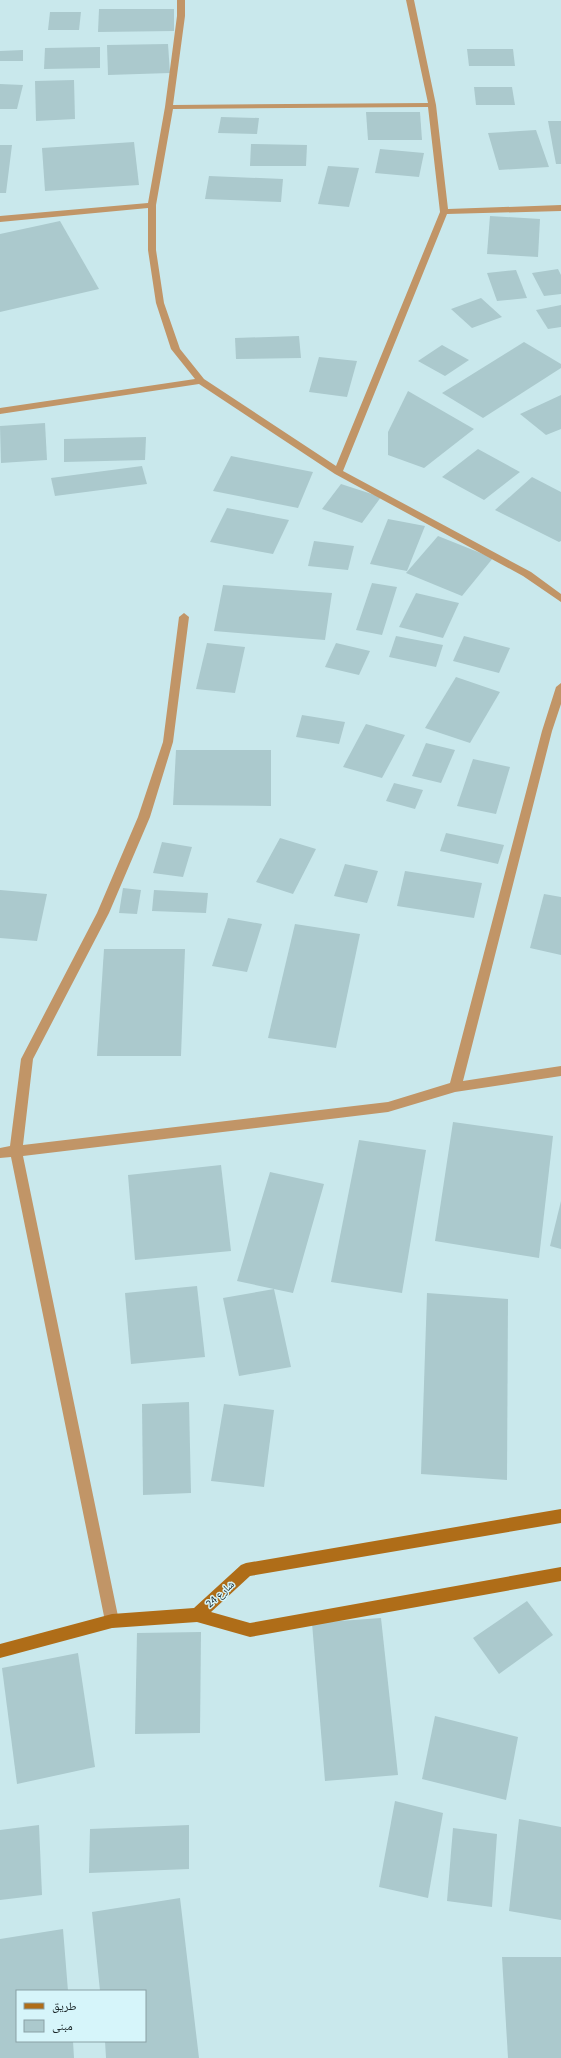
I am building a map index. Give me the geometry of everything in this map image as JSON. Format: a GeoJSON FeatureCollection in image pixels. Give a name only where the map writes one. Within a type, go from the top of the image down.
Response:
{"type":"FeatureCollection","features":[{"type":"Feature","properties":{"kind":"street"},"geometry":{"type":"LineString","coordinates":[[181,0],[181,16],[169,107],[152,205],[152,250],[160,303],[176,349],[201,381],[338,472],[527,574],[561,599]]}},
{"type":"Feature","properties":{"kind":"street"},"geometry":{"type":"LineString","coordinates":[[338,472],[444,212],[432,105],[410,0]]}},
{"type":"Feature","properties":{"kind":"street"},"geometry":{"type":"LineString","coordinates":[[169,107],[432,105]]}},
{"type":"Feature","properties":{"kind":"street"},"geometry":{"type":"LineString","coordinates":[[0,219],[152,205]]}},
{"type":"Feature","properties":{"kind":"street"},"geometry":{"type":"LineString","coordinates":[[444,212],[561,208]]}},
{"type":"Feature","properties":{"kind":"street"},"geometry":{"type":"LineString","coordinates":[[0,411],[201,381]]}},
{"type":"Feature","properties":{"kind":"street"},"geometry":{"type":"LineString","coordinates":[[112,1621],[16,1150],[27,1059],[103,913],[144,817],[168,742],[184,617]]}},
{"type":"Feature","properties":{"kind":"street"},"geometry":{"type":"LineString","coordinates":[[455,1087],[547,732],[561,687]]}},
{"type":"Feature","properties":{"kind":"street"},"geometry":{"type":"LineString","coordinates":[[0,1153],[388,1107],[455,1087],[561,1071]]}},
{"type":"Feature","properties":{"kind":"street","name":"شارع 24"},"geometry":{"type":"LineString","coordinates":[[197,1615],[246,1570],[561,1516]]}},
{"type":"Feature","properties":{"kind":"street","name":"شارع 24"},"geometry":{"type":"LineString","coordinates":[[197,1615],[250,1630],[561,1574]]}},
{"type":"Feature","properties":{"kind":"street"},"geometry":{"type":"LineString","coordinates":[[0,1651],[112,1621],[197,1615]]}},
{"type":"Feature","properties":{"kind":"building"},"geometry":{"type":"Polygon","coordinates":[[[99,9],[174,9],[174,31],[98,32],[99,9]]]}},
{"type":"Feature","properties":{"kind":"building"},"geometry":{"type":"Polygon","coordinates":[[[50,12],[81,12],[79,30],[48,30],[50,12]]]}},
{"type":"Feature","properties":{"kind":"building"},"geometry":{"type":"Polygon","coordinates":[[[168,44],[170,73],[108,75],[107,45],[168,44]]]}},
{"type":"Feature","properties":{"kind":"building"},"geometry":{"type":"Polygon","coordinates":[[[100,47],[100,68],[44,69],[45,48],[100,47]]]}},
{"type":"Feature","properties":{"kind":"building"},"geometry":{"type":"Polygon","coordinates":[[[467,49],[513,49],[515,66],[469,66],[467,49]]]}},
{"type":"Feature","properties":{"kind":"building"},"geometry":{"type":"Polygon","coordinates":[[[23,50],[23,61],[0,61],[0,51],[23,50]]]}},
{"type":"Feature","properties":{"kind":"building"},"geometry":{"type":"Polygon","coordinates":[[[74,80],[75,119],[36,121],[35,81],[74,80]]]}},
{"type":"Feature","properties":{"kind":"building"},"geometry":{"type":"Polygon","coordinates":[[[0,84],[23,85],[17,109],[0,109],[0,84]]]}},
{"type":"Feature","properties":{"kind":"building"},"geometry":{"type":"Polygon","coordinates":[[[474,87],[512,87],[515,105],[476,105],[474,87]]]}},
{"type":"Feature","properties":{"kind":"building"},"geometry":{"type":"Polygon","coordinates":[[[366,112],[420,112],[422,140],[368,140],[366,112]]]}},
{"type":"Feature","properties":{"kind":"building"},"geometry":{"type":"Polygon","coordinates":[[[221,117],[259,118],[257,134],[218,133],[221,117]]]}},
{"type":"Feature","properties":{"kind":"building"},"geometry":{"type":"Polygon","coordinates":[[[548,121],[561,121],[561,164],[556,164],[548,121]]]}},
{"type":"Feature","properties":{"kind":"building"},"geometry":{"type":"Polygon","coordinates":[[[536,130],[549,167],[499,170],[488,133],[536,130]]]}},
{"type":"Feature","properties":{"kind":"building"},"geometry":{"type":"Polygon","coordinates":[[[134,142],[139,185],[45,191],[42,148],[134,142]]]}},
{"type":"Feature","properties":{"kind":"building"},"geometry":{"type":"Polygon","coordinates":[[[251,144],[307,145],[306,166],[250,166],[251,144]]]}},
{"type":"Feature","properties":{"kind":"building"},"geometry":{"type":"Polygon","coordinates":[[[0,145],[12,145],[6,193],[0,193],[0,145]]]}},
{"type":"Feature","properties":{"kind":"building"},"geometry":{"type":"Polygon","coordinates":[[[380,149],[424,153],[419,177],[375,173],[380,149]]]}},
{"type":"Feature","properties":{"kind":"building"},"geometry":{"type":"Polygon","coordinates":[[[328,166],[359,168],[349,207],[318,204],[328,166]]]}},
{"type":"Feature","properties":{"kind":"building"},"geometry":{"type":"Polygon","coordinates":[[[209,176],[283,179],[281,202],[205,199],[209,176]]]}},
{"type":"Feature","properties":{"kind":"building"},"geometry":{"type":"Polygon","coordinates":[[[490,216],[540,219],[538,257],[487,254],[490,216]]]}},
{"type":"Feature","properties":{"kind":"building"},"geometry":{"type":"Polygon","coordinates":[[[60,221],[99,289],[0,312],[0,234],[60,221]]]}},
{"type":"Feature","properties":{"kind":"building"},"geometry":{"type":"Polygon","coordinates":[[[558,269],[561,275],[561,294],[544,296],[532,273],[558,269]]]}},
{"type":"Feature","properties":{"kind":"building"},"geometry":{"type":"Polygon","coordinates":[[[516,270],[527,298],[497,301],[487,273],[516,270]]]}},
{"type":"Feature","properties":{"kind":"building"},"geometry":{"type":"Polygon","coordinates":[[[481,298],[502,317],[472,328],[451,309],[481,298]]]}},
{"type":"Feature","properties":{"kind":"building"},"geometry":{"type":"Polygon","coordinates":[[[561,305],[561,327],[548,329],[536,310],[561,305]]]}},
{"type":"Feature","properties":{"kind":"building"},"geometry":{"type":"Polygon","coordinates":[[[299,336],[301,358],[236,359],[235,338],[299,336]]]}},
{"type":"Feature","properties":{"kind":"building"},"geometry":{"type":"Polygon","coordinates":[[[524,342],[561,364],[561,368],[483,418],[442,393],[524,342]]]}},
{"type":"Feature","properties":{"kind":"building"},"geometry":{"type":"Polygon","coordinates":[[[442,345],[469,360],[445,376],[418,361],[442,345]]]}},
{"type":"Feature","properties":{"kind":"building"},"geometry":{"type":"Polygon","coordinates":[[[319,357],[357,361],[347,397],[309,392],[319,357]]]}},
{"type":"Feature","properties":{"kind":"building"},"geometry":{"type":"Polygon","coordinates":[[[408,391],[474,429],[424,468],[388,455],[388,432],[408,391]]]}},
{"type":"Feature","properties":{"kind":"building"},"geometry":{"type":"Polygon","coordinates":[[[561,395],[561,429],[546,435],[520,414],[561,395]]]}},
{"type":"Feature","properties":{"kind":"building"},"geometry":{"type":"Polygon","coordinates":[[[45,423],[47,460],[1,463],[0,426],[45,423]]]}},
{"type":"Feature","properties":{"kind":"building"},"geometry":{"type":"Polygon","coordinates":[[[146,437],[145,460],[64,462],[64,439],[146,437]]]}},
{"type":"Feature","properties":{"kind":"building"},"geometry":{"type":"Polygon","coordinates":[[[478,449],[520,472],[484,500],[442,477],[478,449]]]}},
{"type":"Feature","properties":{"kind":"building"},"geometry":{"type":"Polygon","coordinates":[[[231,456],[313,472],[298,508],[213,491],[231,456]]]}},
{"type":"Feature","properties":{"kind":"building"},"geometry":{"type":"Polygon","coordinates":[[[142,466],[147,484],[55,496],[51,478],[142,466]]]}},
{"type":"Feature","properties":{"kind":"building"},"geometry":{"type":"Polygon","coordinates":[[[532,477],[561,492],[561,541],[559,542],[495,510],[532,477]]]}},
{"type":"Feature","properties":{"kind":"building"},"geometry":{"type":"Polygon","coordinates":[[[341,484],[381,497],[362,523],[322,509],[341,484]]]}},
{"type":"Feature","properties":{"kind":"building"},"geometry":{"type":"Polygon","coordinates":[[[227,508],[289,520],[273,554],[210,542],[227,508]]]}},
{"type":"Feature","properties":{"kind":"building"},"geometry":{"type":"Polygon","coordinates":[[[388,519],[425,526],[407,571],[370,564],[388,519]]]}},
{"type":"Feature","properties":{"kind":"building"},"geometry":{"type":"Polygon","coordinates":[[[438,536],[493,558],[462,596],[406,573],[438,536]]]}},
{"type":"Feature","properties":{"kind":"building"},"geometry":{"type":"Polygon","coordinates":[[[314,541],[354,546],[348,570],[308,566],[314,541]]]}},
{"type":"Feature","properties":{"kind":"building"},"geometry":{"type":"Polygon","coordinates":[[[372,583],[397,587],[382,635],[356,630],[372,583]]]}},
{"type":"Feature","properties":{"kind":"building"},"geometry":{"type":"Polygon","coordinates":[[[223,585],[332,593],[325,640],[214,631],[223,585]]]}},
{"type":"Feature","properties":{"kind":"building"},"geometry":{"type":"Polygon","coordinates":[[[416,593],[459,603],[443,638],[399,627],[416,593]]]}},
{"type":"Feature","properties":{"kind":"building"},"geometry":{"type":"Polygon","coordinates":[[[396,636],[443,645],[436,667],[389,657],[396,636]]]}},
{"type":"Feature","properties":{"kind":"building"},"geometry":{"type":"Polygon","coordinates":[[[464,636],[510,648],[499,673],[453,661],[464,636]]]}},
{"type":"Feature","properties":{"kind":"building"},"geometry":{"type":"Polygon","coordinates":[[[207,643],[245,647],[235,693],[196,689],[207,643]]]}},
{"type":"Feature","properties":{"kind":"building"},"geometry":{"type":"Polygon","coordinates":[[[336,643],[370,651],[359,675],[325,667],[336,643]]]}},
{"type":"Feature","properties":{"kind":"building"},"geometry":{"type":"Polygon","coordinates":[[[456,677],[500,692],[470,743],[425,728],[456,677]]]}},
{"type":"Feature","properties":{"kind":"building"},"geometry":{"type":"Polygon","coordinates":[[[302,715],[345,722],[339,744],[296,737],[302,715]]]}},
{"type":"Feature","properties":{"kind":"building"},"geometry":{"type":"Polygon","coordinates":[[[366,724],[405,735],[382,778],[343,767],[366,724]]]}},
{"type":"Feature","properties":{"kind":"building"},"geometry":{"type":"Polygon","coordinates":[[[426,743],[455,750],[441,783],[412,776],[426,743]]]}},
{"type":"Feature","properties":{"kind":"building"},"geometry":{"type":"Polygon","coordinates":[[[176,750],[271,750],[271,806],[173,805],[176,750]]]}},
{"type":"Feature","properties":{"kind":"building"},"geometry":{"type":"Polygon","coordinates":[[[473,759],[510,767],[496,814],[457,806],[473,759]]]}},
{"type":"Feature","properties":{"kind":"building"},"geometry":{"type":"Polygon","coordinates":[[[394,783],[423,790],[415,809],[386,801],[394,783]]]}},
{"type":"Feature","properties":{"kind":"building"},"geometry":{"type":"Polygon","coordinates":[[[446,833],[504,845],[498,864],[440,851],[446,833]]]}},
{"type":"Feature","properties":{"kind":"building"},"geometry":{"type":"Polygon","coordinates":[[[280,838],[316,849],[293,894],[256,882],[280,838]]]}},
{"type":"Feature","properties":{"kind":"building"},"geometry":{"type":"Polygon","coordinates":[[[162,842],[192,847],[183,877],[153,873],[162,842]]]}},
{"type":"Feature","properties":{"kind":"building"},"geometry":{"type":"Polygon","coordinates":[[[345,864],[378,871],[367,903],[334,896],[345,864]]]}},
{"type":"Feature","properties":{"kind":"building"},"geometry":{"type":"Polygon","coordinates":[[[405,871],[482,883],[474,918],[397,906],[405,871]]]}},
{"type":"Feature","properties":{"kind":"building"},"geometry":{"type":"Polygon","coordinates":[[[123,888],[141,890],[137,914],[119,913],[123,888]]]}},
{"type":"Feature","properties":{"kind":"building"},"geometry":{"type":"Polygon","coordinates":[[[0,890],[47,894],[37,941],[0,938],[0,890]]]}},
{"type":"Feature","properties":{"kind":"building"},"geometry":{"type":"Polygon","coordinates":[[[154,890],[208,893],[206,913],[152,911],[154,890]]]}},
{"type":"Feature","properties":{"kind":"building"},"geometry":{"type":"Polygon","coordinates":[[[544,894],[561,897],[561,955],[530,948],[544,894]]]}},
{"type":"Feature","properties":{"kind":"building"},"geometry":{"type":"Polygon","coordinates":[[[228,918],[262,924],[247,972],[212,966],[228,918]]]}},
{"type":"Feature","properties":{"kind":"building"},"geometry":{"type":"Polygon","coordinates":[[[295,924],[360,934],[336,1048],[268,1038],[295,924]]]}},
{"type":"Feature","properties":{"kind":"building"},"geometry":{"type":"Polygon","coordinates":[[[104,949],[185,949],[181,1056],[97,1056],[104,949]]]}},
{"type":"Feature","properties":{"kind":"building"},"geometry":{"type":"Polygon","coordinates":[[[453,1122],[553,1136],[539,1258],[435,1241],[453,1122]]]}},
{"type":"Feature","properties":{"kind":"building"},"geometry":{"type":"Polygon","coordinates":[[[359,1140],[426,1150],[402,1293],[331,1282],[359,1140]]]}},
{"type":"Feature","properties":{"kind":"building"},"geometry":{"type":"Polygon","coordinates":[[[221,1165],[231,1251],[135,1260],[128,1175],[221,1165]]]}},
{"type":"Feature","properties":{"kind":"building"},"geometry":{"type":"Polygon","coordinates":[[[270,1172],[324,1184],[293,1293],[237,1281],[270,1172]]]}},
{"type":"Feature","properties":{"kind":"building"},"geometry":{"type":"Polygon","coordinates":[[[561,1201],[561,1249],[550,1246],[561,1201]]]}},
{"type":"Feature","properties":{"kind":"building"},"geometry":{"type":"Polygon","coordinates":[[[197,1286],[205,1357],[131,1364],[125,1293],[197,1286]]]}},
{"type":"Feature","properties":{"kind":"building"},"geometry":{"type":"Polygon","coordinates":[[[274,1289],[291,1367],[239,1376],[223,1298],[274,1289]]]}},
{"type":"Feature","properties":{"kind":"building"},"geometry":{"type":"Polygon","coordinates":[[[427,1293],[508,1299],[507,1480],[421,1474],[427,1293]]]}},
{"type":"Feature","properties":{"kind":"building"},"geometry":{"type":"Polygon","coordinates":[[[189,1402],[191,1493],[143,1495],[142,1404],[189,1402]]]}},
{"type":"Feature","properties":{"kind":"building"},"geometry":{"type":"Polygon","coordinates":[[[224,1404],[274,1410],[264,1487],[211,1481],[224,1404]]]}},
{"type":"Feature","properties":{"kind":"building"},"geometry":{"type":"Polygon","coordinates":[[[527,1601],[553,1635],[499,1674],[473,1638],[527,1601]]]}},
{"type":"Feature","properties":{"kind":"building"},"geometry":{"type":"Polygon","coordinates":[[[381,1618],[398,1775],[325,1781],[312,1623],[381,1618]]]}},
{"type":"Feature","properties":{"kind":"building"},"geometry":{"type":"Polygon","coordinates":[[[201,1632],[200,1733],[135,1734],[137,1633],[201,1632]]]}},
{"type":"Feature","properties":{"kind":"building"},"geometry":{"type":"Polygon","coordinates":[[[78,1653],[95,1767],[17,1784],[2,1668],[78,1653]]]}},
{"type":"Feature","properties":{"kind":"building"},"geometry":{"type":"Polygon","coordinates":[[[435,1716],[518,1737],[506,1800],[422,1779],[435,1716]]]}},
{"type":"Feature","properties":{"kind":"building"},"geometry":{"type":"Polygon","coordinates":[[[395,1801],[443,1813],[428,1898],[379,1887],[395,1801]]]}},
{"type":"Feature","properties":{"kind":"building"},"geometry":{"type":"Polygon","coordinates":[[[519,1819],[561,1827],[561,1920],[509,1911],[519,1819]]]}},
{"type":"Feature","properties":{"kind":"building"},"geometry":{"type":"Polygon","coordinates":[[[39,1825],[42,1895],[0,1900],[0,1830],[39,1825]]]}},
{"type":"Feature","properties":{"kind":"building"},"geometry":{"type":"Polygon","coordinates":[[[189,1825],[189,1869],[89,1873],[90,1829],[189,1825]]]}},
{"type":"Feature","properties":{"kind":"building"},"geometry":{"type":"Polygon","coordinates":[[[453,1828],[497,1834],[492,1907],[447,1901],[453,1828]]]}},
{"type":"Feature","properties":{"kind":"building"},"geometry":{"type":"Polygon","coordinates":[[[180,1898],[199,2058],[106,2058],[105,2042],[146,2042],[146,1990],[100,1990],[92,1912],[180,1898]]]}},
{"type":"Feature","properties":{"kind":"building"},"geometry":{"type":"Polygon","coordinates":[[[63,1929],[68,1990],[16,1990],[16,2042],[73,2042],[74,2058],[0,2058],[0,1939],[63,1929]]]}},
{"type":"Feature","properties":{"kind":"building"},"geometry":{"type":"Polygon","coordinates":[[[502,1957],[561,1957],[561,2058],[508,2058],[502,1957]]]}}]}
